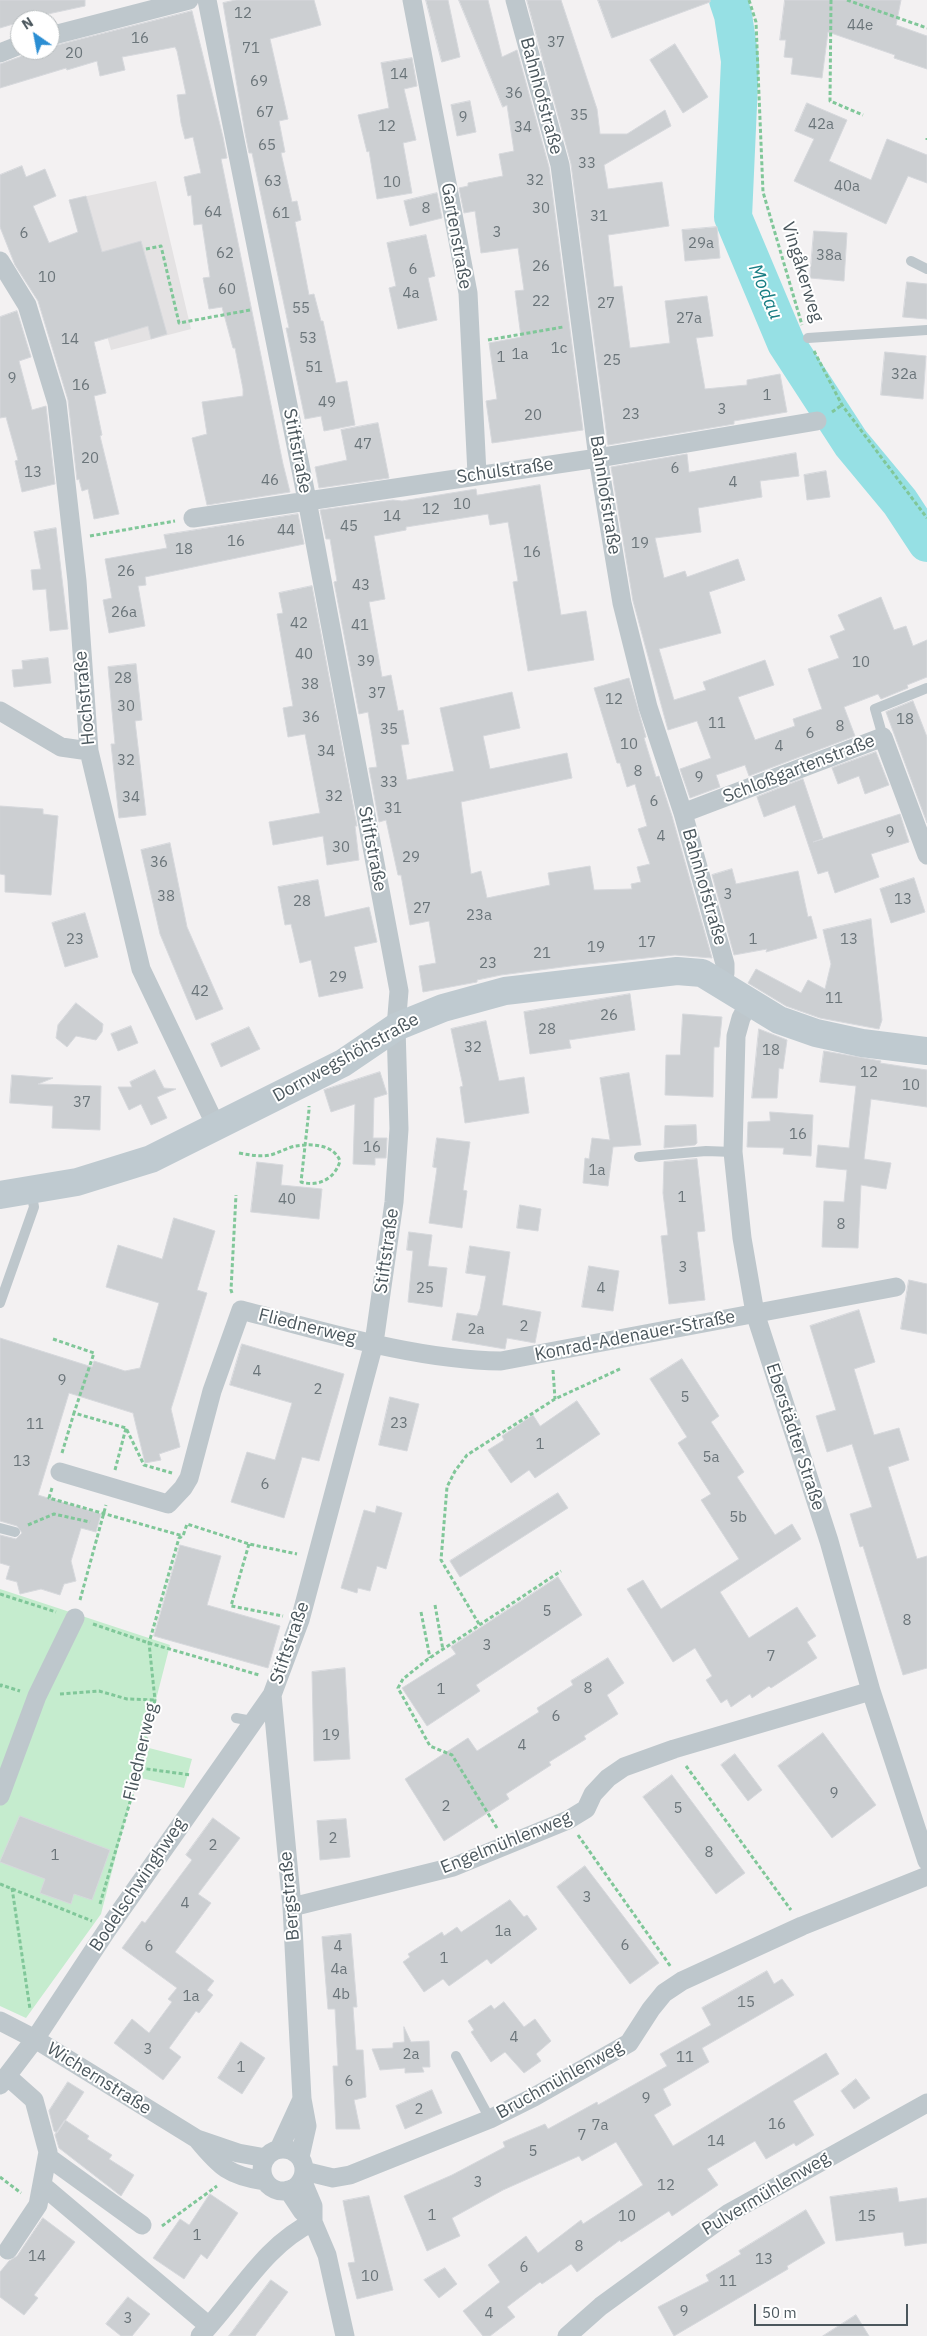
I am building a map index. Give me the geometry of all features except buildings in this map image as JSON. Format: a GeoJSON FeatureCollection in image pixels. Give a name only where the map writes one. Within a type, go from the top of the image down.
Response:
{"type":"FeatureCollection","features":[{"type":"Feature","properties":{"kind":"street"},"geometry":{"type":"LineString","coordinates":[[60,33],[189,0]]}},
{"type":"Feature","properties":{"kind":"street","name":"Stiftstraße"},"geometry":{"type":"LineString","coordinates":[[207,0],[308,500],[399,991],[396,1027],[399,1129],[394,1193],[374,1343],[300,1620],[274,1687]]}},
{"type":"Feature","properties":{"kind":"street","name":"Gartenstraße"},"geometry":{"type":"LineString","coordinates":[[412,0],[468,293],[477,474]]}},
{"type":"Feature","properties":{"kind":"street","name":"Bahnhofstraße"},"geometry":{"type":"LineString","coordinates":[[516,0],[560,165],[598,458],[622,603],[648,707],[682,813],[725,964],[725,973],[721,982]]}},
{"type":"Feature","properties":{"kind":"street","name":"Hochstraße"},"geometry":{"type":"LineString","coordinates":[[0,261],[27,305],[56,403],[73,539],[89,751],[141,969],[216,1126]]}},
{"type":"Feature","properties":{"kind":"street","name":"Schulstraße"},"geometry":{"type":"LineString","coordinates":[[194,518],[477,474],[598,458],[817,422]]}},
{"type":"Feature","properties":{"kind":"street"},"geometry":{"type":"LineString","coordinates":[[0,712],[61,747],[89,751]]}},
{"type":"Feature","properties":{"kind":"street","name":"Schloßgartenstraße"},"geometry":{"type":"LineString","coordinates":[[682,813],[883,738],[927,854]]}},
{"type":"Feature","properties":{"kind":"street","name":"Dornwegshöhstraße"},"geometry":{"type":"LineString","coordinates":[[0,1195],[77,1182],[151,1159],[344,1064],[396,1027],[443,1008],[505,992],[677,971],[702,973],[721,982],[749,1003],[780,1020],[816,1033],[862,1043],[927,1051]]}},
{"type":"Feature","properties":{"kind":"street","name":"Eberstädter Straße"},"geometry":{"type":"LineString","coordinates":[[749,1003],[741,1018],[736,1036],[733,1152],[742,1238],[755,1313],[829,1541],[871,1691],[927,1861]]}},
{"type":"Feature","properties":{"kind":"street","name":"Konrad-Adenauer-Straße"},"geometry":{"type":"LineString","coordinates":[[374,1343],[475,1361],[501,1361],[552,1353],[896,1287]]}},
{"type":"Feature","properties":{"kind":"street","name":"Fliednerweg"},"geometry":{"type":"LineString","coordinates":[[58,1471],[168,1504],[184,1488],[189,1478],[212,1391],[241,1310],[374,1343]]}},
{"type":"Feature","properties":{"kind":"street"},"geometry":{"type":"LineString","coordinates":[[0,1796],[37,1696],[75,1618]]}},
{"type":"Feature","properties":{"kind":"street","name":"Bodelschwinghweg"},"geometry":{"type":"LineString","coordinates":[[8,2250],[38,2205],[48,2157],[34,2100],[4,2081],[35,2040],[101,1926],[211,1778],[244,1719],[274,1687]]}},
{"type":"Feature","properties":{"kind":"street","name":"Bergstraße"},"geometry":{"type":"LineString","coordinates":[[274,1687],[292,1907],[302,2099],[307,2126],[298,2175]]}},
{"type":"Feature","properties":{"kind":"street","name":"Engelmühlenweg"},"geometry":{"type":"LineString","coordinates":[[292,1907],[378,1888],[453,1867],[568,1820],[586,1809],[593,1794],[608,1778],[624,1767],[674,1749],[871,1691]]}},
{"type":"Feature","properties":{"kind":"street","name":"Bruchmühlenweg"},"geometry":{"type":"LineString","coordinates":[[298,2175],[333,2178],[350,2175],[490,2119],[534,2097],[629,2043],[664,1993],[682,1981],[802,1926],[927,1876]]}},
{"type":"Feature","properties":{"kind":"street","name":"Wichernstraße"},"geometry":{"type":"LineString","coordinates":[[0,2021],[35,2040],[197,2140],[238,2153],[273,2154]]}},
{"type":"Feature","properties":{"kind":"street","name":"Bergstraße"},"geometry":{"type":"LineString","coordinates":[[265,2181],[263,2165],[273,2154],[302,2099]]}},
{"type":"Feature","properties":{"kind":"street","name":"Pulvermühlenweg"},"geometry":{"type":"LineString","coordinates":[[567,2336],[601,2306],[728,2213],[927,2103]]}},
{"type":"Feature","properties":{"kind":"street","name":"Wichernstraße"},"geometry":{"type":"LineString","coordinates":[[197,2140],[218,2165],[244,2178],[265,2181]]}},
{"type":"Feature","properties":{"kind":"street"},"geometry":{"type":"LineString","coordinates":[[273,2154],[287,2149],[298,2175],[302,2211],[314,2222],[327,2255],[345,2336]]}},
{"type":"Feature","properties":{"kind":"street"},"geometry":{"type":"LineString","coordinates":[[48,2157],[150,2227]]}},
{"type":"Feature","properties":{"kind":"street"},"geometry":{"type":"LineString","coordinates":[[265,2181],[279,2190],[298,2175]]}},
{"type":"Feature","properties":{"kind":"street"},"geometry":{"type":"LineString","coordinates":[[42,2185],[205,2331],[280,2244],[298,2229],[314,2222]]}},
{"type":"Feature","properties":{"kind":"lane"},"geometry":{"type":"LineString","coordinates":[[911,261],[927,269]]}},
{"type":"Feature","properties":{"kind":"lane"},"geometry":{"type":"LineString","coordinates":[[808,338],[927,330]]}},
{"type":"Feature","properties":{"kind":"lane"},"geometry":{"type":"LineString","coordinates":[[883,738],[875,709],[927,688]]}},
{"type":"Feature","properties":{"kind":"lane"},"geometry":{"type":"LineString","coordinates":[[639,1157],[706,1151],[733,1152]]}},
{"type":"Feature","properties":{"kind":"lane"},"geometry":{"type":"LineString","coordinates":[[0,1303],[34,1207],[31,1190]]}},
{"type":"Feature","properties":{"kind":"lane"},"geometry":{"type":"LineString","coordinates":[[0,1528],[15,1532]]}},
{"type":"Feature","properties":{"kind":"lane"},"geometry":{"type":"LineString","coordinates":[[456,2056],[490,2119]]}},
{"type":"Feature","properties":{"kind":"path","name":"Vingåkerweg"},"geometry":{"type":"LineString","coordinates":[[749,0],[756,22],[763,192],[801,322],[842,405],[927,518]]}},
{"type":"Feature","properties":{"kind":"path"},"geometry":{"type":"LineString","coordinates":[[831,0],[830,101],[863,115]]}},
{"type":"Feature","properties":{"kind":"path"},"geometry":{"type":"LineString","coordinates":[[847,0],[927,28]]}},
{"type":"Feature","properties":{"kind":"path"},"geometry":{"type":"LineString","coordinates":[[146,249],[161,246],[179,322],[253,309],[268,304]]}},
{"type":"Feature","properties":{"kind":"path"},"geometry":{"type":"LineString","coordinates":[[470,341],[582,325]]}},
{"type":"Feature","properties":{"kind":"path"},"geometry":{"type":"LineString","coordinates":[[73,539],[194,518]]}},
{"type":"Feature","properties":{"kind":"path"},"geometry":{"type":"LineString","coordinates":[[239,1153],[259,1156],[273,1155],[297,1146],[304,1146],[331,1148],[338,1154],[340,1165],[322,1183],[312,1185],[301,1182],[304,1146],[309,1110],[306,1083]]}},
{"type":"Feature","properties":{"kind":"path","name":"Fliednerweg"},"geometry":{"type":"LineString","coordinates":[[236,1195],[230,1290],[241,1310]]}},
{"type":"Feature","properties":{"kind":"path"},"geometry":{"type":"LineString","coordinates":[[53,1339],[94,1353],[49,1498],[183,1536]]}},
{"type":"Feature","properties":{"kind":"path"},"geometry":{"type":"LineString","coordinates":[[552,1353],[555,1399]]}},
{"type":"Feature","properties":{"kind":"path"},"geometry":{"type":"LineString","coordinates":[[479,1624],[441,1560],[447,1487],[467,1455],[555,1399],[622,1368]]}},
{"type":"Feature","properties":{"kind":"path"},"geometry":{"type":"LineString","coordinates":[[74,1413],[126,1428],[144,1465],[189,1478]]}},
{"type":"Feature","properties":{"kind":"path"},"geometry":{"type":"LineString","coordinates":[[75,1618],[126,1428]]}},
{"type":"Feature","properties":{"kind":"path"},"geometry":{"type":"LineString","coordinates":[[15,1532],[18,1522],[27,1525],[54,1514],[90,1522]]}},
{"type":"Feature","properties":{"kind":"path","name":"Fliednerweg"},"geometry":{"type":"LineString","coordinates":[[101,1926],[155,1700],[150,1643],[180,1538],[183,1536],[187,1524],[249,1544]]}},
{"type":"Feature","properties":{"kind":"path"},"geometry":{"type":"LineString","coordinates":[[300,1620],[231,1606],[249,1544],[318,1558]]}},
{"type":"Feature","properties":{"kind":"path"},"geometry":{"type":"LineString","coordinates":[[506,1846],[492,1817],[452,1754],[430,1746],[398,1688],[403,1679],[430,1658],[561,1570]]}},
{"type":"Feature","properties":{"kind":"path"},"geometry":{"type":"LineString","coordinates":[[0,1594],[150,1643],[274,1687]]}},
{"type":"Feature","properties":{"kind":"path"},"geometry":{"type":"LineString","coordinates":[[435,1604],[442,1650]]}},
{"type":"Feature","properties":{"kind":"path"},"geometry":{"type":"LineString","coordinates":[[421,1612],[430,1658]]}},
{"type":"Feature","properties":{"kind":"path"},"geometry":{"type":"LineString","coordinates":[[37,1696],[99,1691],[127,1699],[155,1700]]}},
{"type":"Feature","properties":{"kind":"path"},"geometry":{"type":"LineString","coordinates":[[674,1749],[802,1926]]}},
{"type":"Feature","properties":{"kind":"path"},"geometry":{"type":"LineString","coordinates":[[140,1768],[211,1778]]}},
{"type":"Feature","properties":{"kind":"path"},"geometry":{"type":"LineString","coordinates":[[568,1820],[682,1981]]}},
{"type":"Feature","properties":{"kind":"path"},"geometry":{"type":"LineString","coordinates":[[0,1884],[101,1926]]}},
{"type":"Feature","properties":{"kind":"path"},"geometry":{"type":"LineString","coordinates":[[12,1888],[35,2040]]}},
{"type":"Feature","properties":{"kind":"path"},"geometry":{"type":"LineString","coordinates":[[150,2227],[218,2185]]}},
{"type":"Feature","properties":{"kind":"shaded area"},"geometry":{"type":"Polygon","coordinates":[[[156,181],[191,329],[111,350],[69,200],[156,181]]]}},
{"type":"Feature","properties":{"kind":"green space"},"geometry":{"type":"Polygon","coordinates":[[[0,1589],[170,1645],[101,1914],[26,2018],[0,2006],[0,1589]]]}},
{"type":"Feature","properties":{"kind":"green space"},"geometry":{"type":"Polygon","coordinates":[[[149,1748],[192,1759],[184,1788],[141,1778],[149,1748]]]}},
{"type":"Feature","properties":{"kind":"waterway","name":"Modau"},"geometry":{"type":"LineString","coordinates":[[728,0],[733,15],[740,61],[733,217],[786,343],[851,443],[900,502],[927,543]]}}]}
